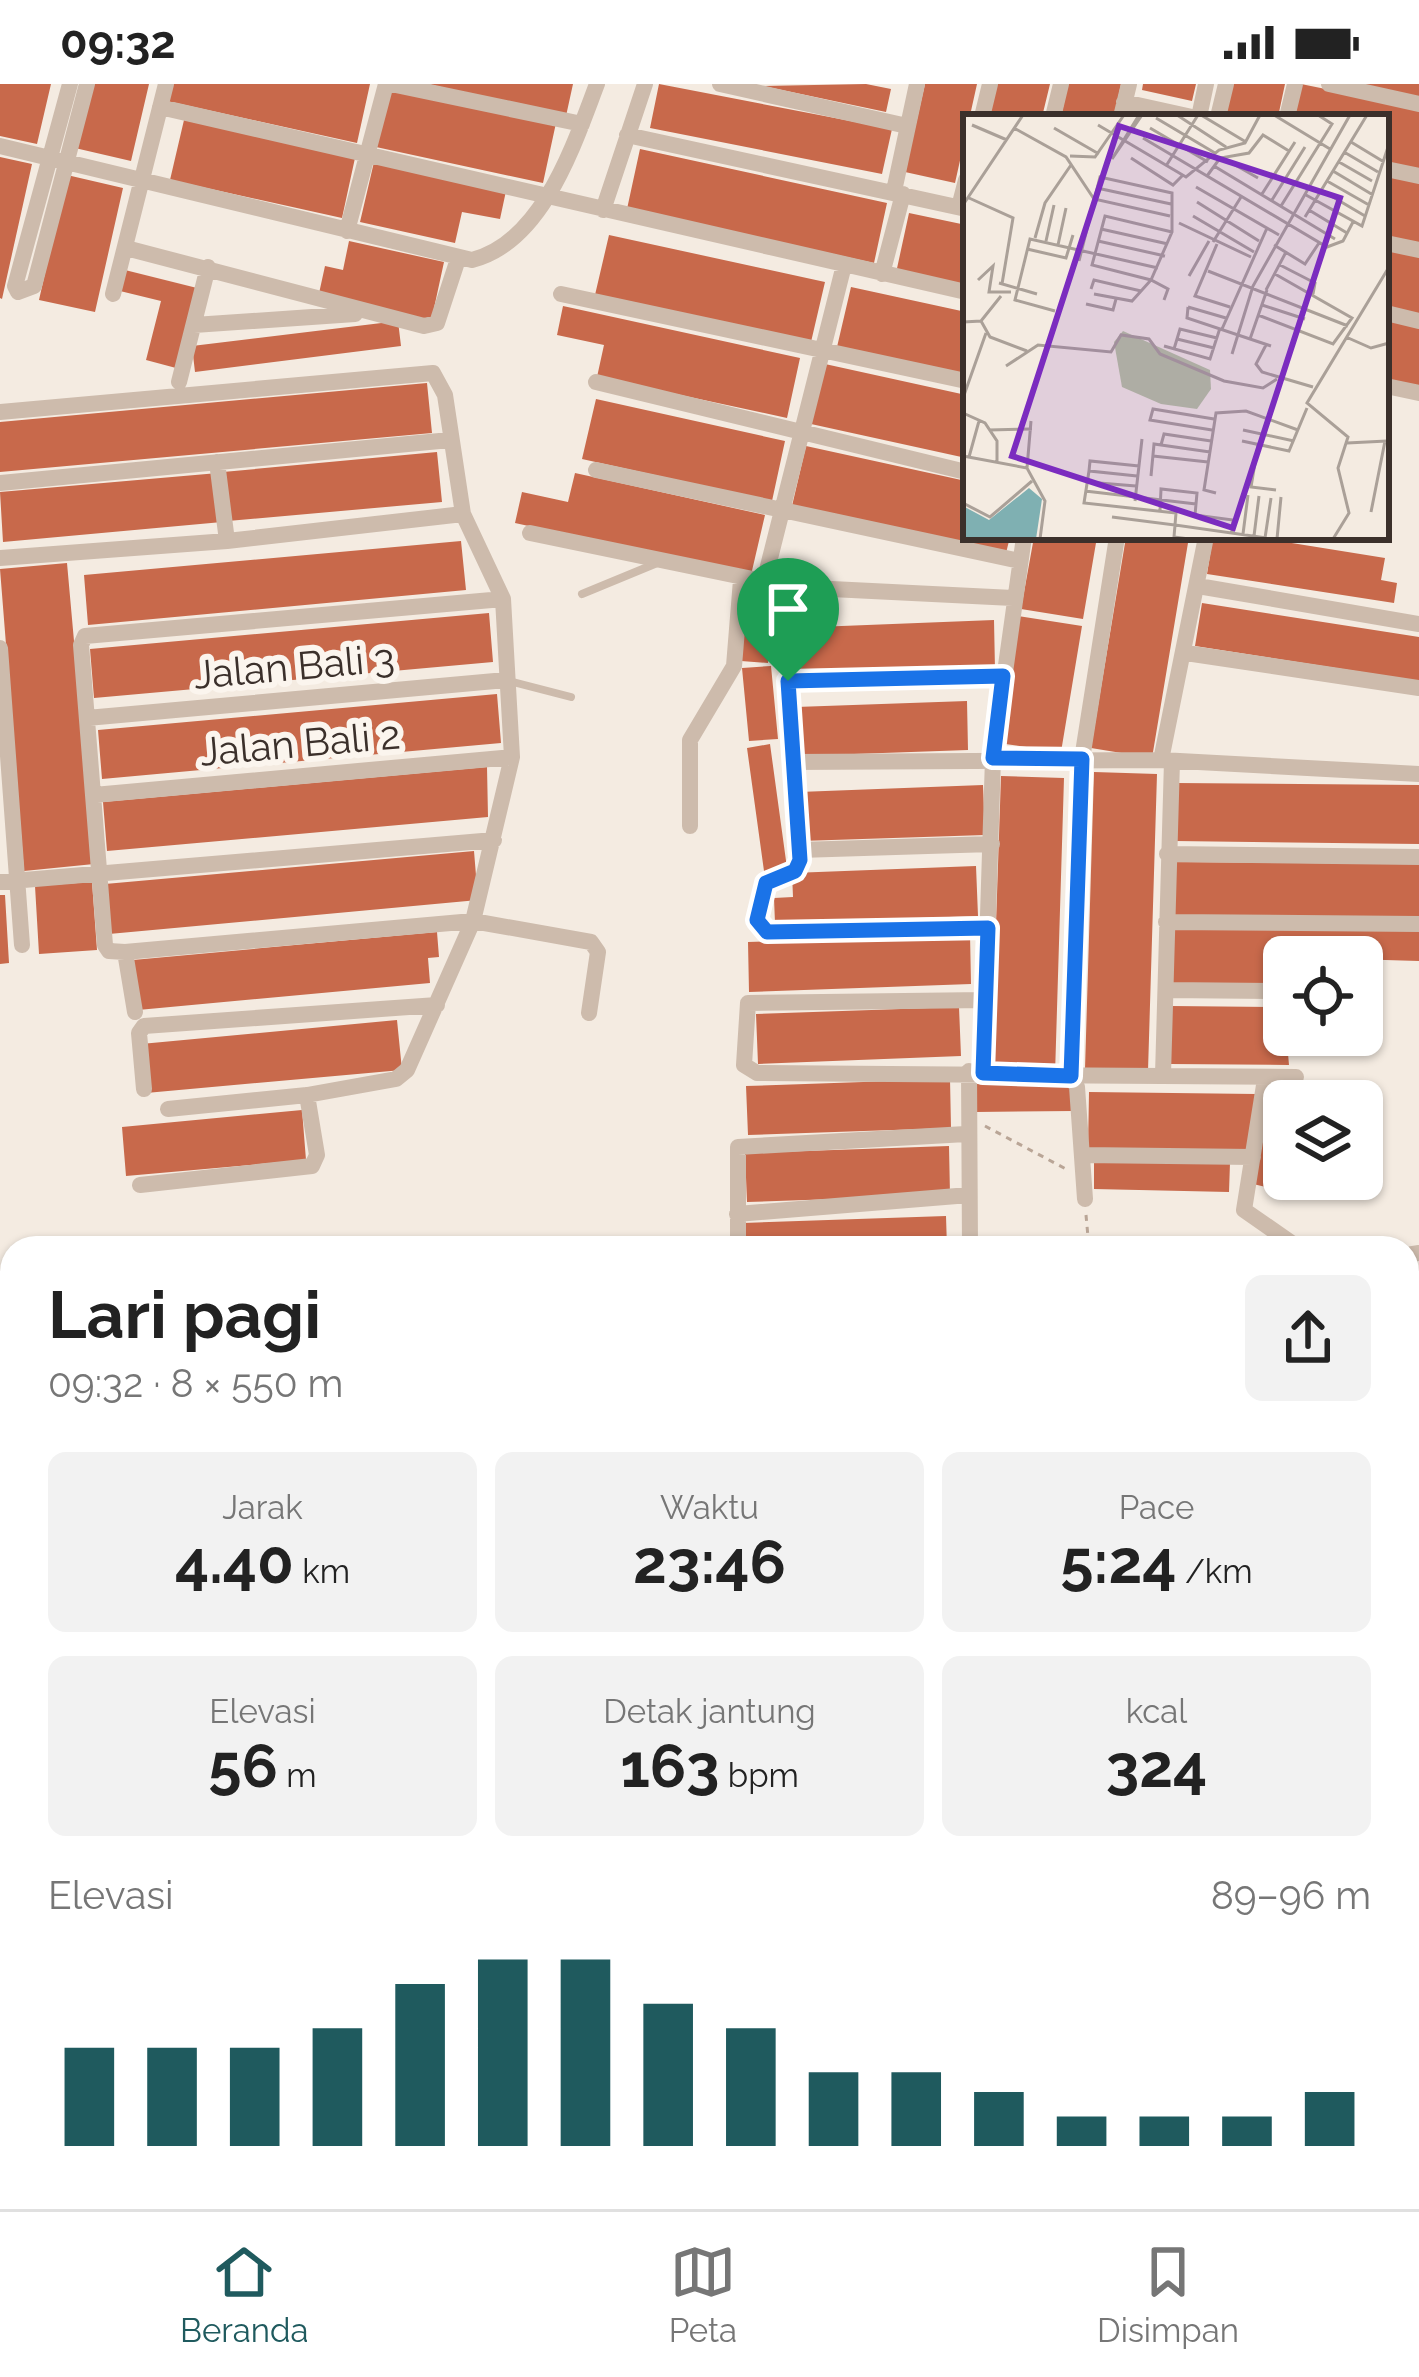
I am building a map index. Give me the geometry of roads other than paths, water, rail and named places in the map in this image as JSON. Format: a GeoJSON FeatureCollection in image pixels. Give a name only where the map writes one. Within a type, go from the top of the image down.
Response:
{"type":"FeatureCollection","features":[{"type":"Feature","properties":{"kind":"street"},"geometry":{"type":"LineString","coordinates":[[70,84],[60,160],[34,286],[18,292],[15,286],[60,160],[87,84]]}},
{"type":"Feature","properties":{"kind":"street"},"geometry":{"type":"LineString","coordinates":[[112,294],[166,84]]}},
{"type":"Feature","properties":{"kind":"street"},"geometry":{"type":"LineString","coordinates":[[347,231],[388,84],[582,124]]}},
{"type":"Feature","properties":{"kind":"street"},"geometry":{"type":"LineString","coordinates":[[0,146],[458,259],[492,252],[555,198],[597,84]]}},
{"type":"Feature","properties":{"kind":"street"},"geometry":{"type":"LineString","coordinates":[[594,209],[645,84]]}},
{"type":"Feature","properties":{"kind":"street"},"geometry":{"type":"LineString","coordinates":[[720,84],[907,126]]}},
{"type":"Feature","properties":{"kind":"street"},"geometry":{"type":"LineString","coordinates":[[882,274],[917,84]]}},
{"type":"Feature","properties":{"kind":"street"},"geometry":{"type":"LineString","coordinates":[[983,114],[990,84]]}},
{"type":"Feature","properties":{"kind":"street"},"geometry":{"type":"LineString","coordinates":[[1054,114],[1061,84]]}},
{"type":"Feature","properties":{"kind":"street"},"geometry":{"type":"LineString","coordinates":[[1197,114],[1207,84]]}},
{"type":"Feature","properties":{"kind":"street"},"geometry":{"type":"LineString","coordinates":[[1219,114],[1226,84]]}},
{"type":"Feature","properties":{"kind":"street"},"geometry":{"type":"LineString","coordinates":[[1288,114],[1294,84]]}},
{"type":"Feature","properties":{"kind":"street"},"geometry":{"type":"LineString","coordinates":[[1329,84],[1419,104]]}},
{"type":"Feature","properties":{"kind":"street"},"geometry":{"type":"LineString","coordinates":[[1125,101],[1183,114]]}},
{"type":"Feature","properties":{"kind":"street"},"geometry":{"type":"LineString","coordinates":[[160,106],[963,291]]}},
{"type":"Feature","properties":{"kind":"street"},"geometry":{"type":"LineString","coordinates":[[627,135],[963,208]]}},
{"type":"Feature","properties":{"kind":"street"},"geometry":{"type":"LineString","coordinates":[[1389,170],[1419,176]]}},
{"type":"Feature","properties":{"kind":"street"},"geometry":{"type":"LineString","coordinates":[[1389,244],[1419,250]]}},
{"type":"Feature","properties":{"kind":"street"},"geometry":{"type":"LineString","coordinates":[[126,248],[424,326],[437,323],[458,259]]}},
{"type":"Feature","properties":{"kind":"street"},"geometry":{"type":"LineString","coordinates":[[764,582],[798,433],[844,266]]}},
{"type":"Feature","properties":{"kind":"street"},"geometry":{"type":"LineString","coordinates":[[179,382],[208,267]]}},
{"type":"Feature","properties":{"kind":"street"},"geometry":{"type":"LineString","coordinates":[[561,294],[963,380]]}},
{"type":"Feature","properties":{"kind":"street"},"geometry":{"type":"LineString","coordinates":[[194,325],[372,313]]}},
{"type":"Feature","properties":{"kind":"street"},"geometry":{"type":"LineString","coordinates":[[1389,314],[1419,321]]}},
{"type":"Feature","properties":{"kind":"street"},"geometry":{"type":"LineString","coordinates":[[0,412],[424,372],[441,380],[463,514],[503,599],[512,757],[473,921],[403,1076],[307,1095],[168,1109]]}},
{"type":"Feature","properties":{"kind":"street"},"geometry":{"type":"LineString","coordinates":[[596,382],[963,471]]}},
{"type":"Feature","properties":{"kind":"street"},"geometry":{"type":"LineString","coordinates":[[1389,387],[1419,393]]}},
{"type":"Feature","properties":{"kind":"street"},"geometry":{"type":"LineString","coordinates":[[0,483],[449,440]]}},
{"type":"Feature","properties":{"kind":"street"},"geometry":{"type":"LineString","coordinates":[[217,462],[226,541]]}},
{"type":"Feature","properties":{"kind":"street"},"geometry":{"type":"LineString","coordinates":[[596,470],[1020,561]]}},
{"type":"Feature","properties":{"kind":"street"},"geometry":{"type":"LineString","coordinates":[[0,558],[226,541],[463,514]]}},
{"type":"Feature","properties":{"kind":"street"},"geometry":{"type":"LineString","coordinates":[[530,533],[791,587],[1013,598]]}},
{"type":"Feature","properties":{"kind":"street"},"geometry":{"type":"LineString","coordinates":[[970,1236],[967,1126],[985,1000],[993,758],[1024,540]]}},
{"type":"Feature","properties":{"kind":"street"},"geometry":{"type":"LineString","coordinates":[[1085,1199],[1071,1076],[1082,759],[1117,540]]}},
{"type":"Feature","properties":{"kind":"street"},"geometry":{"type":"LineString","coordinates":[[1163,1075],[1166,760],[1206,540]]}},
{"type":"Feature","properties":{"kind":"street"},"geometry":{"type":"LineString","coordinates":[[690,826],[690,740],[734,666],[741,580]]}},
{"type":"Feature","properties":{"kind":"street"},"geometry":{"type":"LineString","coordinates":[[1198,586],[1419,624]]}},
{"type":"Feature","properties":{"kind":"street"},"geometry":{"type":"LineString","coordinates":[[791,587],[790,761],[800,850],[795,871],[766,883],[757,920],[767,932],[988,928]]}},
{"type":"Feature","properties":{"kind":"street"},"geometry":{"type":"LineString","coordinates":[[503,599],[91,633],[81,645],[105,945],[110,951],[125,952],[473,921],[522,934],[591,942],[598,952],[589,1013]]}},
{"type":"Feature","properties":{"kind":"street"},"geometry":{"type":"LineString","coordinates":[[0,648],[9,881],[22,945]]}},
{"type":"Feature","properties":{"kind":"street"},"geometry":{"type":"LineString","coordinates":[[1186,653],[1419,688]]}},
{"type":"Feature","properties":{"kind":"street"},"geometry":{"type":"LineString","coordinates":[[788,681],[1003,676]]}},
{"type":"Feature","properties":{"kind":"street","name":"Jalan Bali 3"},"geometry":{"type":"LineString","coordinates":[[87,718],[506,680]]}},
{"type":"Feature","properties":{"kind":"street","name":"Jalan Bali 2"},"geometry":{"type":"LineString","coordinates":[[94,795],[512,757]]}},
{"type":"Feature","properties":{"kind":"street"},"geometry":{"type":"LineString","coordinates":[[790,761],[1166,760],[1419,773]]}},
{"type":"Feature","properties":{"kind":"street"},"geometry":{"type":"LineString","coordinates":[[9,881],[494,840]]}},
{"type":"Feature","properties":{"kind":"street"},"geometry":{"type":"LineString","coordinates":[[800,850],[992,844]]}},
{"type":"Feature","properties":{"kind":"street"},"geometry":{"type":"LineString","coordinates":[[1167,854],[1419,857]]}},
{"type":"Feature","properties":{"kind":"street"},"geometry":{"type":"LineString","coordinates":[[1166,922],[1419,924]]}},
{"type":"Feature","properties":{"kind":"street"},"geometry":{"type":"LineString","coordinates":[[125,952],[135,1012]]}},
{"type":"Feature","properties":{"kind":"street"},"geometry":{"type":"LineString","coordinates":[[1166,990],[1263,991]]}},
{"type":"Feature","properties":{"kind":"street"},"geometry":{"type":"LineString","coordinates":[[985,1000],[756,1002],[744,1008],[747,1070],[1296,1077]]}},
{"type":"Feature","properties":{"kind":"street"},"geometry":{"type":"LineString","coordinates":[[144,1089],[139,1033],[144,1026],[437,1005]]}},
{"type":"Feature","properties":{"kind":"street"},"geometry":{"type":"LineString","coordinates":[[1264,1079],[1244,1210],[1280,1236]]}},
{"type":"Feature","properties":{"kind":"street"},"geometry":{"type":"LineString","coordinates":[[140,1185],[312,1166],[317,1155],[307,1095]]}},
{"type":"Feature","properties":{"kind":"street"},"geometry":{"type":"LineString","coordinates":[[738,1236],[738,1147],[967,1126]]}},
{"type":"Feature","properties":{"kind":"street"},"geometry":{"type":"LineString","coordinates":[[1083,1155],[1253,1157]]}},
{"type":"Feature","properties":{"kind":"street"},"geometry":{"type":"LineString","coordinates":[[737,1214],[969,1195]]}},
{"type":"Feature","properties":{"kind":"lane"},"geometry":{"type":"LineString","coordinates":[[582,594],[663,560]]}},
{"type":"Feature","properties":{"kind":"lane"},"geometry":{"type":"LineString","coordinates":[[506,680],[571,698]]}}]}
